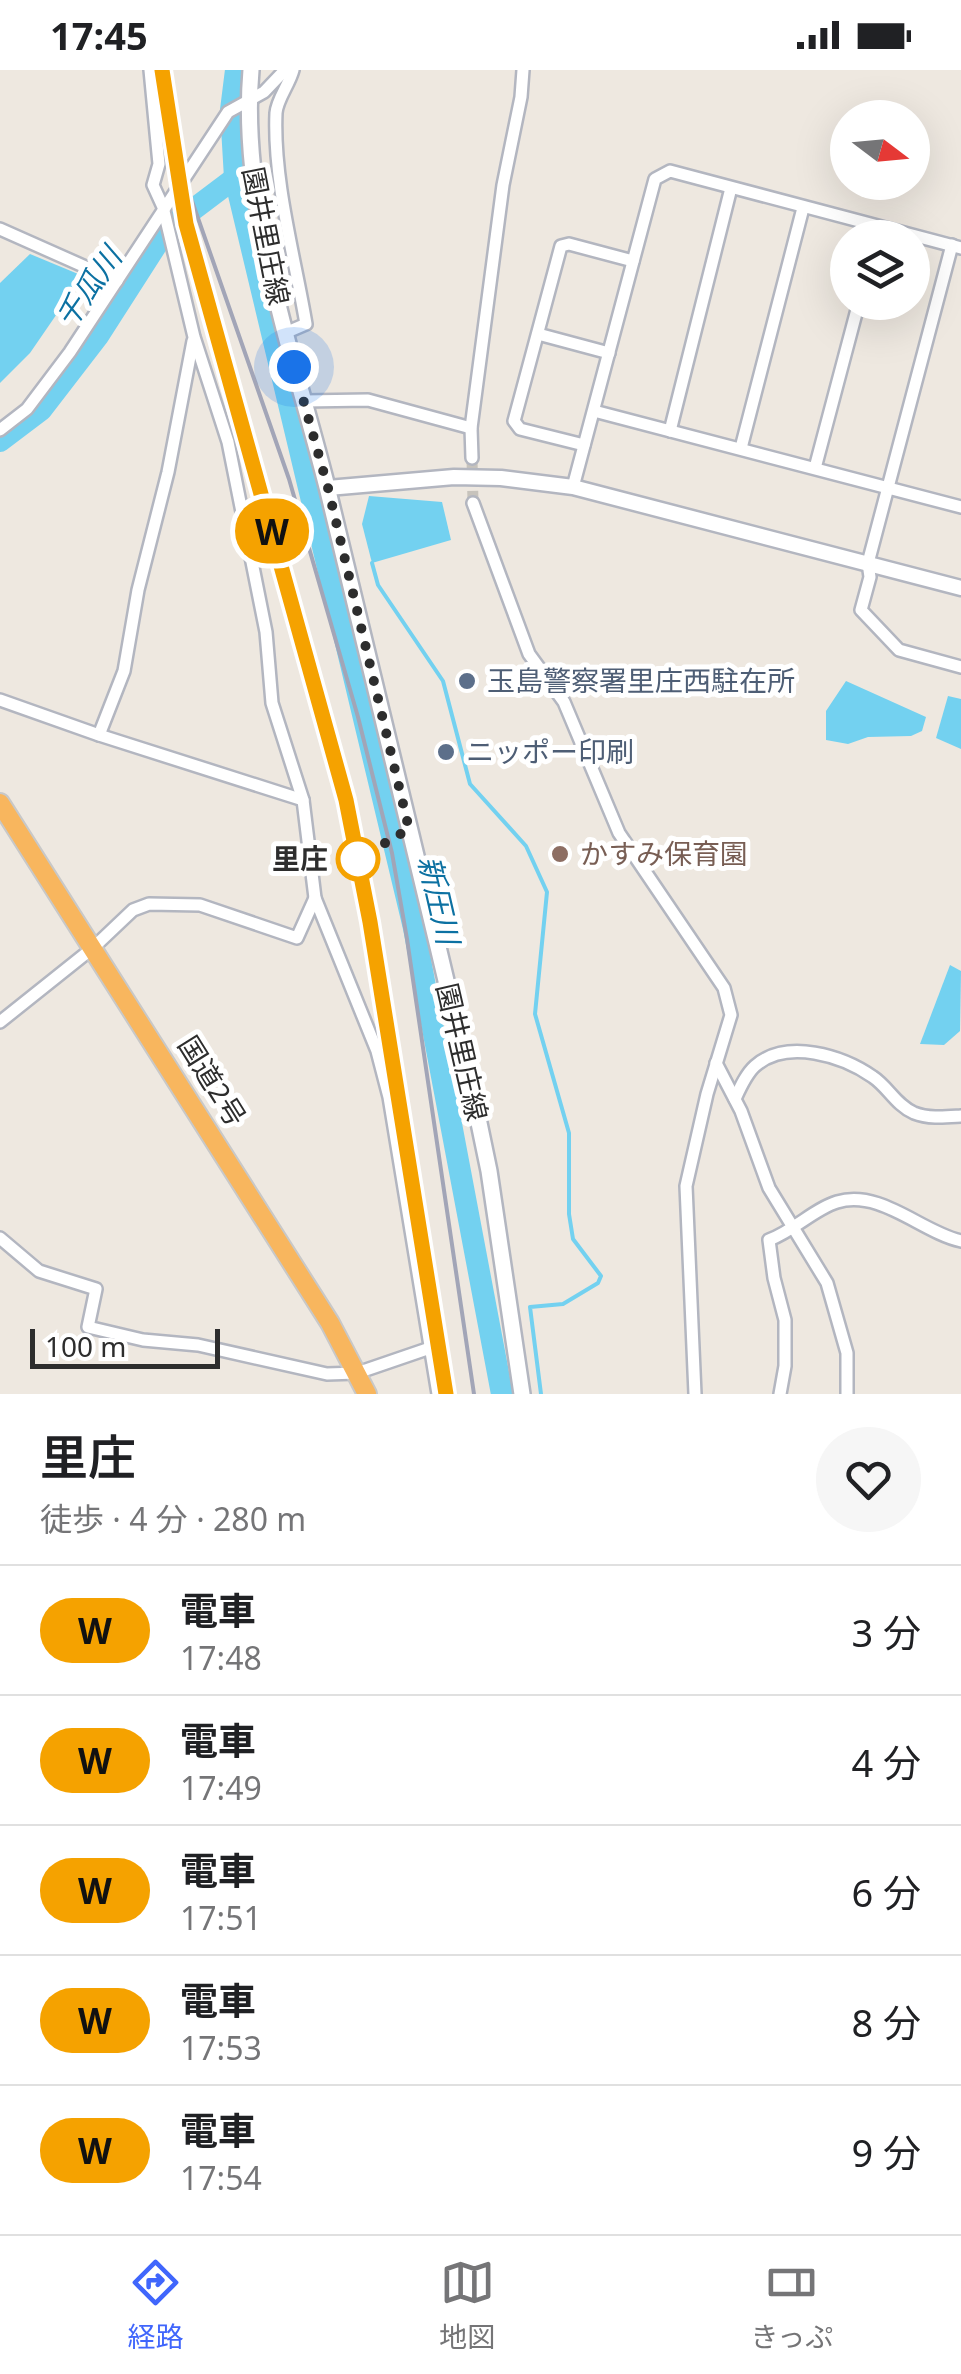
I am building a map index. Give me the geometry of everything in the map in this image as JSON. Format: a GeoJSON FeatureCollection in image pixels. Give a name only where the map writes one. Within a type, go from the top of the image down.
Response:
{"type":"FeatureCollection","features":[{"type":"Feature","properties":{"kind":"highway","name":"国道2号"},"geometry":{"type":"LineString","coordinates":[[0,803],[330,1323],[366,1394]]}},
{"type":"Feature","properties":{"kind":"main road","name":"園井里庄線"},"geometry":{"type":"LineString","coordinates":[[251,70],[248,102],[254,174],[285,333],[328,488],[472,1094],[488,1171],[522,1394]]}},
{"type":"Feature","properties":{"kind":"street"},"geometry":{"type":"LineString","coordinates":[[150,70],[159,164],[153,185],[164,207],[194,337],[228,442],[266,632],[272,704],[303,800],[315,898],[377,1051],[389,1097],[438,1394]]}},
{"type":"Feature","properties":{"kind":"street"},"geometry":{"type":"LineString","coordinates":[[0,430],[26,409],[117,281],[228,112],[264,92],[285,70]]}},
{"type":"Feature","properties":{"kind":"street"},"geometry":{"type":"LineString","coordinates":[[285,333],[306,324],[278,160],[276,108],[293,70]]}},
{"type":"Feature","properties":{"kind":"street"},"geometry":{"type":"LineString","coordinates":[[472,458],[471,428],[503,185],[523,70]]}},
{"type":"Feature","properties":{"kind":"street"},"geometry":{"type":"LineString","coordinates":[[573,487],[655,179],[670,171],[840,220]]}},
{"type":"Feature","properties":{"kind":"street"},"geometry":{"type":"LineString","coordinates":[[670,431],[731,188]]}},
{"type":"Feature","properties":{"kind":"street"},"geometry":{"type":"LineString","coordinates":[[742,448],[803,208]]}},
{"type":"Feature","properties":{"kind":"street"},"geometry":{"type":"LineString","coordinates":[[0,229],[117,281]]}},
{"type":"Feature","properties":{"kind":"street"},"geometry":{"type":"LineString","coordinates":[[930,241],[957,246],[868,563],[870,577],[861,610],[899,650],[961,667]]}},
{"type":"Feature","properties":{"kind":"street"},"geometry":{"type":"LineString","coordinates":[[584,445],[520,429],[514,422],[561,246],[569,244],[633,261]]}},
{"type":"Feature","properties":{"kind":"street"},"geometry":{"type":"LineString","coordinates":[[816,468],[853,320]]}},
{"type":"Feature","properties":{"kind":"street"},"geometry":{"type":"LineString","coordinates":[[538,334],[609,353]]}},
{"type":"Feature","properties":{"kind":"street"},"geometry":{"type":"LineString","coordinates":[[99,736],[124,671],[194,337]]}},
{"type":"Feature","properties":{"kind":"street"},"geometry":{"type":"LineString","coordinates":[[304,400],[368,400],[471,428]]}},
{"type":"Feature","properties":{"kind":"street"},"geometry":{"type":"LineString","coordinates":[[594,411],[961,506]]}},
{"type":"Feature","properties":{"kind":"street"},"geometry":{"type":"LineString","coordinates":[[328,488],[454,477],[573,487],[961,588]]}},
{"type":"Feature","properties":{"kind":"street"},"geometry":{"type":"LineString","coordinates":[[472,503],[529,654],[564,702],[619,833],[724,988],[730,1015],[686,1186],[696,1394]]}},
{"type":"Feature","properties":{"kind":"street"},"geometry":{"type":"LineString","coordinates":[[0,700],[99,736],[303,800]]}},
{"type":"Feature","properties":{"kind":"street"},"geometry":{"type":"LineString","coordinates":[[0,1022],[94,947],[133,910],[149,904],[200,905],[297,938],[315,898]]}},
{"type":"Feature","properties":{"kind":"street"},"geometry":{"type":"LineString","coordinates":[[735,1099],[756,1065],[777,1054],[796,1052],[832,1056],[856,1066],[914,1112],[938,1118],[961,1116]]}},
{"type":"Feature","properties":{"kind":"street"},"geometry":{"type":"LineString","coordinates":[[716,1063],[735,1099],[769,1188],[826,1282],[847,1353],[847,1394]]}},
{"type":"Feature","properties":{"kind":"street"},"geometry":{"type":"LineString","coordinates":[[780,1394],[786,1320],[774,1278],[770,1240],[793,1230],[820,1209],[860,1198],[961,1241]]}},
{"type":"Feature","properties":{"kind":"street"},"geometry":{"type":"LineString","coordinates":[[0,1238],[39,1270],[96,1290],[88,1327],[143,1340],[198,1345],[326,1374],[357,1374],[430,1348]]}},
{"type":"Feature","properties":{"kind":"water"},"geometry":{"type":"Polygon","coordinates":[[[30,254],[83,276],[30,353],[0,383],[0,283],[30,254]]]}},
{"type":"Feature","properties":{"kind":"water"},"geometry":{"type":"Polygon","coordinates":[[[369,496],[442,502],[451,540],[372,563],[362,524],[369,496]]]}},
{"type":"Feature","properties":{"kind":"water"},"geometry":{"type":"Polygon","coordinates":[[[846,681],[926,717],[922,731],[911,736],[868,737],[848,744],[826,740],[826,711],[846,681]]]}},
{"type":"Feature","properties":{"kind":"water"},"geometry":{"type":"Polygon","coordinates":[[[948,696],[961,699],[961,749],[936,738],[948,696]]]}},
{"type":"Feature","properties":{"kind":"water"},"geometry":{"type":"Polygon","coordinates":[[[950,965],[961,971],[960,1031],[944,1045],[920,1044],[950,965]]]}},
{"type":"Feature","properties":{"kind":"waterway","name":"新圧川"},"geometry":{"type":"LineString","coordinates":[[236,70],[231,110],[235,178],[414,928],[502,1394]]}},
{"type":"Feature","properties":{"kind":"waterway","name":"千瓜川"},"geometry":{"type":"LineString","coordinates":[[0,441],[41,410],[98,336],[166,230],[235,178]]}},
{"type":"Feature","properties":{"kind":"waterway"},"geometry":{"type":"LineString","coordinates":[[372,563],[378,585],[443,681],[470,784],[526,846],[547,892],[535,1014],[569,1133],[569,1214],[573,1239],[601,1276],[598,1283],[563,1304],[530,1307],[541,1394]]}},
{"type":"Feature","properties":{"kind":"tunnel"},"geometry":{"type":"LineString","coordinates":[[472,458],[473,503]]}},
{"type":"Feature","properties":{"kind":"railway"},"geometry":{"type":"LineString","coordinates":[[170,70],[184,178],[289,479],[358,717],[392,853],[474,1394]]}},
{"type":"Feature","properties":{"kind":"railway"},"geometry":{"type":"LineString","coordinates":[[198,263],[346,800],[370,922],[446,1394]]}},
{"type":"Feature","properties":{"kind":"train","name":"W"},"geometry":{"type":"LineString","coordinates":[[162,70],[186,224],[346,800],[370,922],[446,1394]]}},
{"type":"Feature","properties":{"kind":"place","name":"玉島警察署里庄西駐在所"},"geometry":{"type":"Point","coordinates":[467,681]}},
{"type":"Feature","properties":{"kind":"place","name":"ニッポー印刷"},"geometry":{"type":"Point","coordinates":[446,752]}},
{"type":"Feature","properties":{"kind":"place","name":"かすみ保育園"},"geometry":{"type":"Point","coordinates":[560,854]}},
{"type":"Feature","properties":{"kind":"place","name":"里庄"},"geometry":{"type":"Point","coordinates":[358,859]}},
{"type":"Feature","properties":{"kind":"route"},"geometry":{"type":"LineString","coordinates":[[294,367],[328,488],[409,829],[358,859]]}}]}
